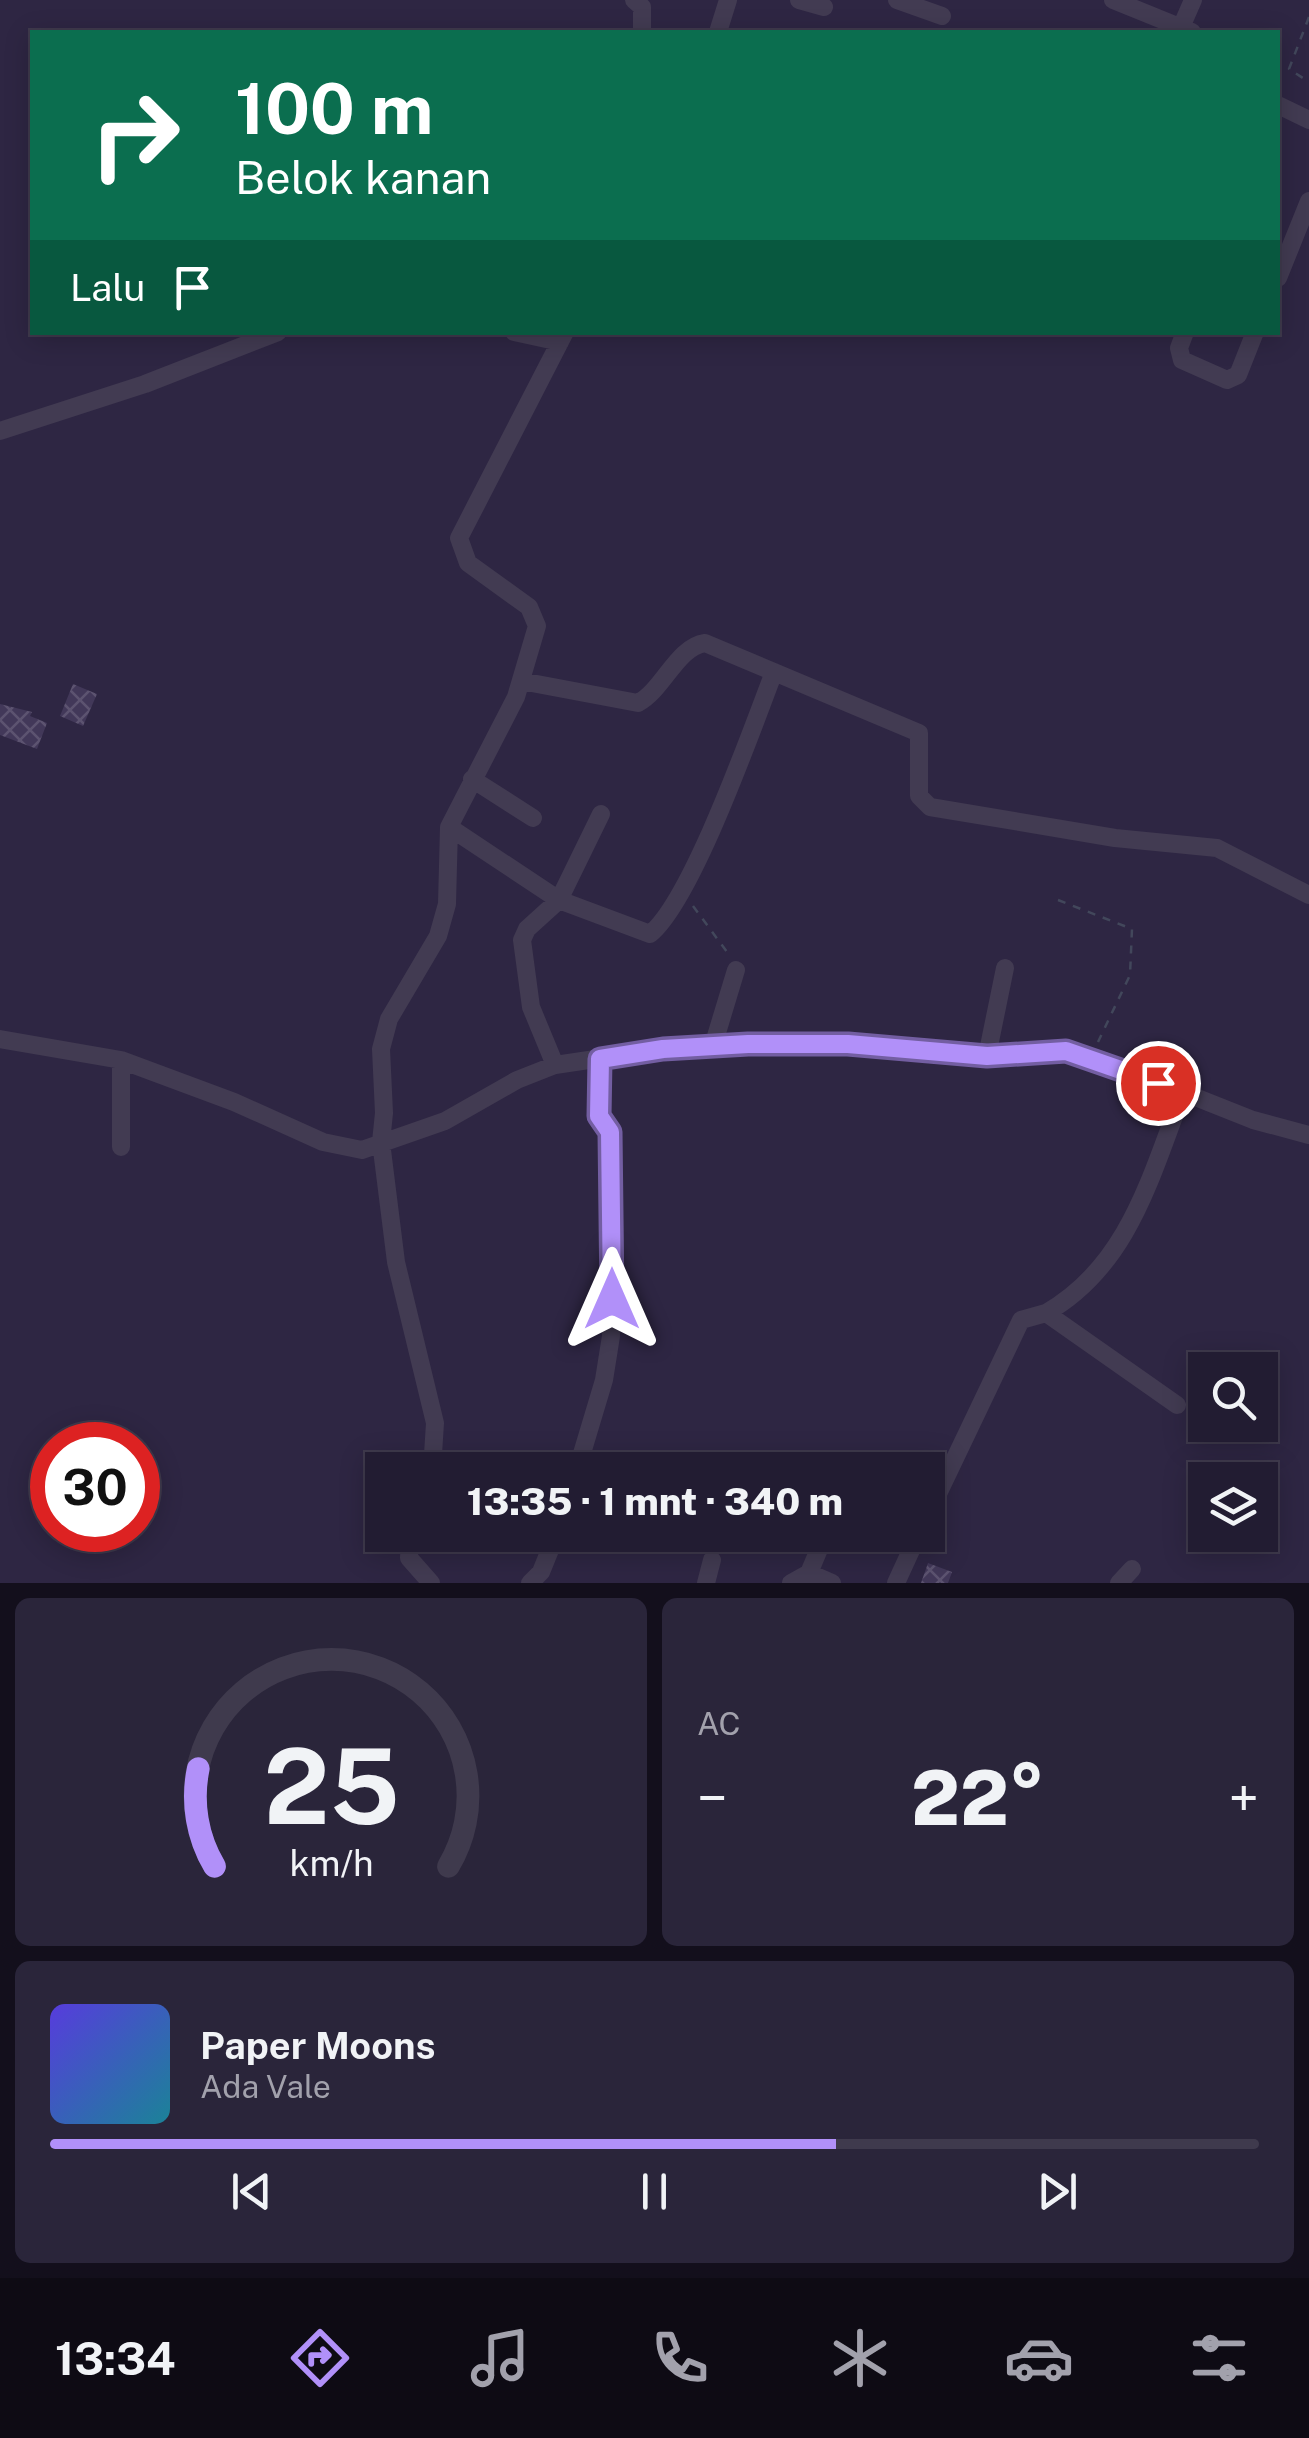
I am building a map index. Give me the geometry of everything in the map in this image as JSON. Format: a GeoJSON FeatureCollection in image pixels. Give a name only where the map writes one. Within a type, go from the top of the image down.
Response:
{"type":"FeatureCollection","features":[{"type":"Feature","properties":{"kind":"street"},"geometry":{"type":"LineString","coordinates":[[634,0],[642,7],[642,30]]}},
{"type":"Feature","properties":{"kind":"street"},"geometry":{"type":"LineString","coordinates":[[719,30],[728,0]]}},
{"type":"Feature","properties":{"kind":"street"},"geometry":{"type":"LineString","coordinates":[[799,0],[824,7]]}},
{"type":"Feature","properties":{"kind":"street"},"geometry":{"type":"LineString","coordinates":[[897,0],[942,16]]}},
{"type":"Feature","properties":{"kind":"street"},"geometry":{"type":"LineString","coordinates":[[1113,0],[1182,30]]}},
{"type":"Feature","properties":{"kind":"street"},"geometry":{"type":"LineString","coordinates":[[1184,30],[1194,0]]}},
{"type":"Feature","properties":{"kind":"street"},"geometry":{"type":"LineString","coordinates":[[1280,106],[1309,120]]}},
{"type":"Feature","properties":{"kind":"street"},"geometry":{"type":"LineString","coordinates":[[1280,273],[1309,201]]}},
{"type":"Feature","properties":{"kind":"street"},"geometry":{"type":"LineString","coordinates":[[0,431],[144,384],[270,335]]}},
{"type":"Feature","properties":{"kind":"street"},"geometry":{"type":"LineString","coordinates":[[1184,335],[1179,348],[1182,360],[1227,380],[1238,375],[1254,335]]}},
{"type":"Feature","properties":{"kind":"street"},"geometry":{"type":"LineString","coordinates":[[433,1452],[435,1423],[396,1262],[380,1142],[384,1034],[443,921],[449,827],[522,681],[537,618],[529,607],[468,562],[459,538],[562,337]]}},
{"type":"Feature","properties":{"kind":"street"},"geometry":{"type":"LineString","coordinates":[[522,681],[638,703],[650,696],[690,648],[705,643],[919,733],[919,796],[930,807],[1115,838],[1217,848],[1309,896]]}},
{"type":"Feature","properties":{"kind":"street"},"geometry":{"type":"LineString","coordinates":[[449,827],[558,900],[650,934],[680,889],[732,781],[774,672]]}},
{"type":"Feature","properties":{"kind":"street"},"geometry":{"type":"LineString","coordinates":[[472,779],[533,818]]}},
{"type":"Feature","properties":{"kind":"street"},"geometry":{"type":"LineString","coordinates":[[555,1065],[531,1008],[522,940],[527,929],[558,900],[601,814]]}},
{"type":"Feature","properties":{"kind":"street"},"geometry":{"type":"LineString","coordinates":[[987,1056],[1006,968]]}},
{"type":"Feature","properties":{"kind":"street"},"geometry":{"type":"LineString","coordinates":[[713,1046],[736,970]]}},
{"type":"Feature","properties":{"kind":"street"},"geometry":{"type":"LineString","coordinates":[[0,1039],[121,1060],[234,1102],[323,1142],[362,1150],[433,1126],[517,1080],[555,1065],[713,1046],[848,1044],[987,1056],[1066,1051],[1090,1056],[1182,1095],[1309,1136]]}},
{"type":"Feature","properties":{"kind":"street"},"geometry":{"type":"LineString","coordinates":[[582,1452],[604,1380],[611,1336],[610,1132],[599,1116],[600,1059]]}},
{"type":"Feature","properties":{"kind":"street"},"geometry":{"type":"LineString","coordinates":[[121,1060],[121,1147]]}},
{"type":"Feature","properties":{"kind":"street"},"geometry":{"type":"LineString","coordinates":[[945,1478],[1020,1320],[1046,1313],[1071,1299],[1117,1251],[1182,1095]]}},
{"type":"Feature","properties":{"kind":"street"},"geometry":{"type":"LineString","coordinates":[[1046,1313],[1176,1405]]}},
{"type":"Feature","properties":{"kind":"street"},"geometry":{"type":"LineString","coordinates":[[409,1552],[409,1558],[432,1583]]}},
{"type":"Feature","properties":{"kind":"street"},"geometry":{"type":"LineString","coordinates":[[530,1583],[541,1572],[549,1552]]}},
{"type":"Feature","properties":{"kind":"street"},"geometry":{"type":"LineString","coordinates":[[791,1583],[809,1572],[818,1552]]}},
{"type":"Feature","properties":{"kind":"street"},"geometry":{"type":"LineString","coordinates":[[896,1583],[910,1552]]}},
{"type":"Feature","properties":{"kind":"street"},"geometry":{"type":"LineString","coordinates":[[706,1583],[712,1560]]}},
{"type":"Feature","properties":{"kind":"street"},"geometry":{"type":"LineString","coordinates":[[809,1572],[832,1583]]}},
{"type":"Feature","properties":{"kind":"path"},"geometry":{"type":"LineString","coordinates":[[1309,17],[1288,70],[1309,82]]}},
{"type":"Feature","properties":{"kind":"path"},"geometry":{"type":"LineString","coordinates":[[680,889],[733,960],[736,970]]}},
{"type":"Feature","properties":{"kind":"path"},"geometry":{"type":"LineString","coordinates":[[1058,900],[1132,928],[1130,975],[1090,1056]]}},
{"type":"Feature","properties":{"kind":"building"},"geometry":{"type":"Polygon","coordinates":[[[73,684],[97,694],[83,726],[60,716],[73,684]]]}},
{"type":"Feature","properties":{"kind":"building"},"geometry":{"type":"Polygon","coordinates":[[[0,704],[32,712],[30,716],[47,723],[37,749],[0,735],[0,704]]]}},
{"type":"Feature","properties":{"kind":"building"},"geometry":{"type":"Polygon","coordinates":[[[928,1563],[952,1572],[948,1583],[921,1583],[928,1563]]]}},
{"type":"Feature","properties":{"kind":"route"},"geometry":{"type":"LineString","coordinates":[[612,1299],[610,1132],[599,1116],[600,1059],[663,1049],[748,1044],[848,1044],[928,1054],[987,1056],[1066,1051],[1102,1060],[1158,1083]]}}]}
